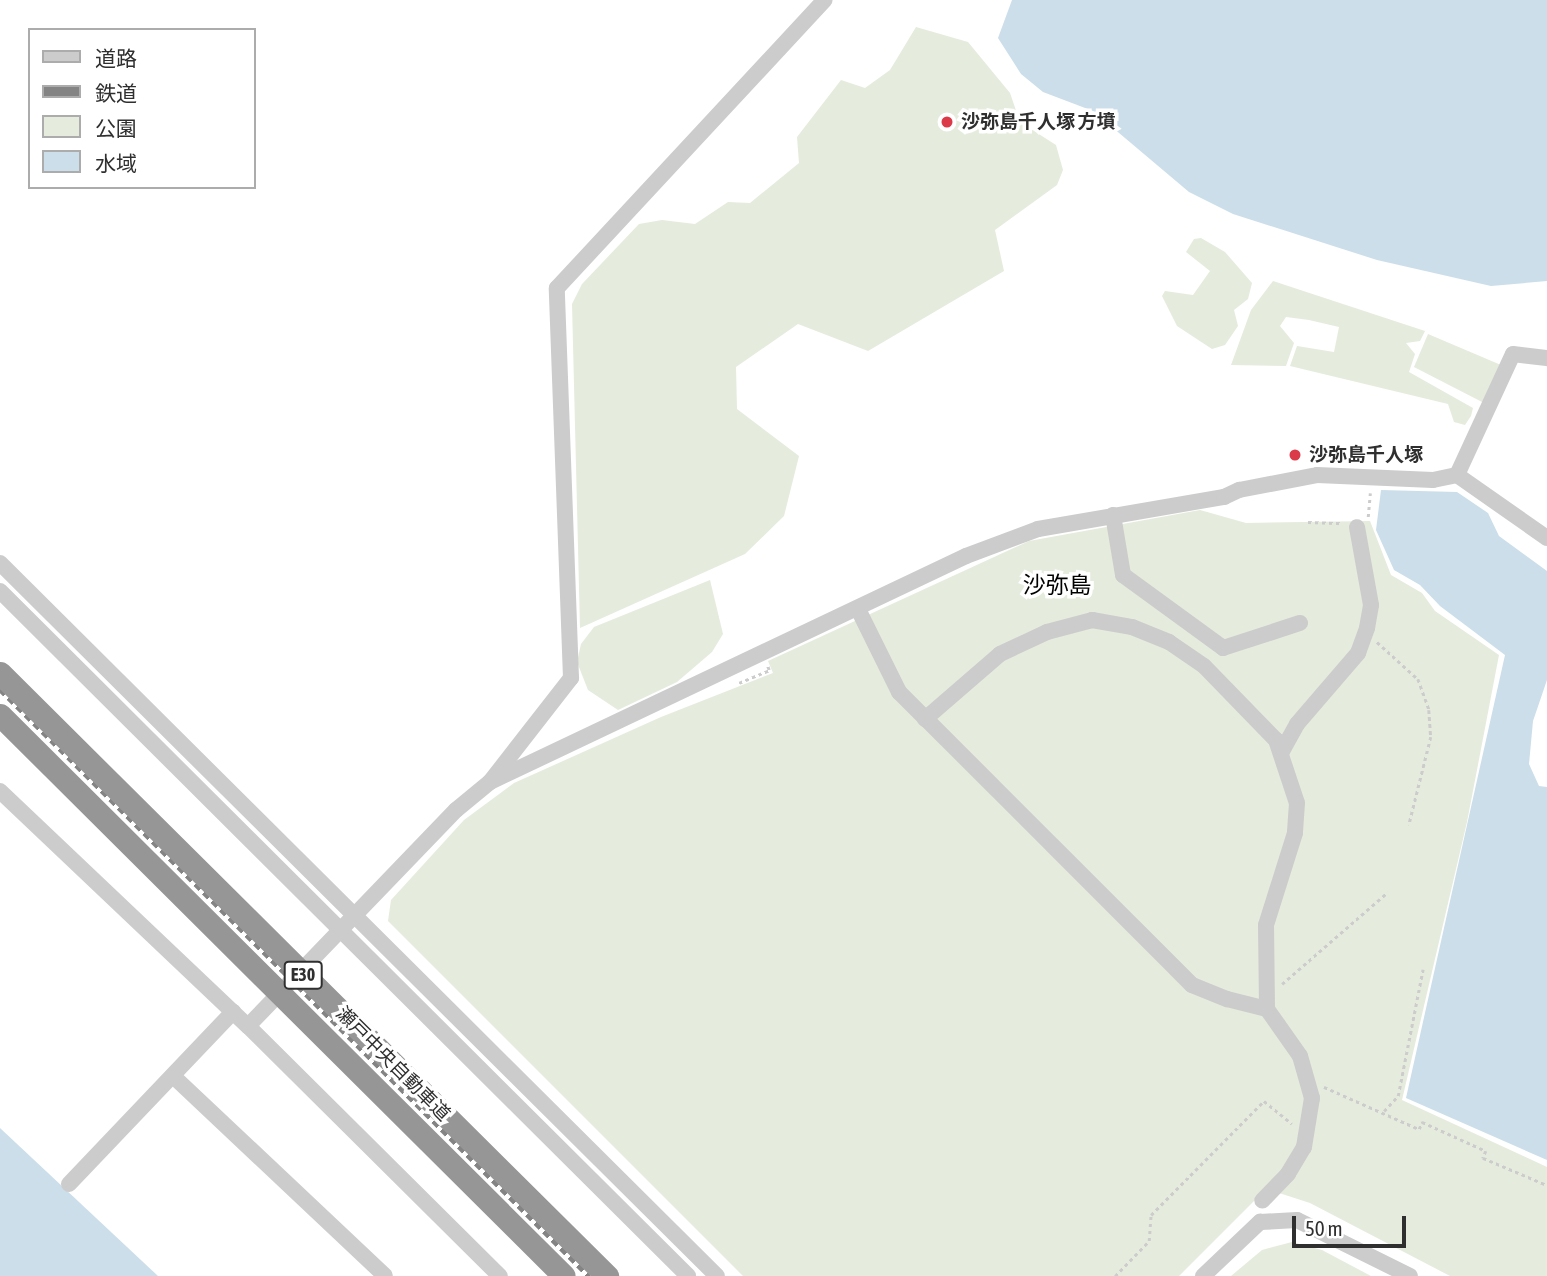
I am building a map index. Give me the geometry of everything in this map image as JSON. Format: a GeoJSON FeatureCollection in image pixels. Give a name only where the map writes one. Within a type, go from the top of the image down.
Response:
{"type":"FeatureCollection","features":[{"type":"Feature","properties":{"kind":"highway","name":"瀬戸中央自動車道"},"geometry":{"type":"LineString","coordinates":[[0,673],[607,1276]]}},
{"type":"Feature","properties":{"kind":"highway","name":"瀬戸中央自動車道"},"geometry":{"type":"LineString","coordinates":[[0,715],[564,1276]]}},
{"type":"Feature","properties":{"kind":"street"},"geometry":{"type":"LineString","coordinates":[[248,1026],[456,810],[490,782],[571,678],[557,288],[825,0]]}},
{"type":"Feature","properties":{"kind":"street"},"geometry":{"type":"LineString","coordinates":[[1457,475],[1513,354],[1547,358]]}},
{"type":"Feature","properties":{"kind":"street"},"geometry":{"type":"LineString","coordinates":[[490,782],[967,556],[1038,529],[1224,497],[1239,490],[1317,475],[1433,480],[1457,475],[1547,538]]}},
{"type":"Feature","properties":{"kind":"street"},"geometry":{"type":"LineString","coordinates":[[1113,515],[1123,575],[1223,648],[1300,623]]}},
{"type":"Feature","properties":{"kind":"street"},"geometry":{"type":"LineString","coordinates":[[1281,753],[1306,713],[1353,662],[1364,635],[1371,605],[1357,527]]}},
{"type":"Feature","properties":{"kind":"street"},"geometry":{"type":"LineString","coordinates":[[0,563],[717,1276]]}},
{"type":"Feature","properties":{"kind":"street"},"geometry":{"type":"LineString","coordinates":[[0,592],[688,1276]]}},
{"type":"Feature","properties":{"kind":"street"},"geometry":{"type":"LineString","coordinates":[[859,609],[899,692],[1192,985],[1227,999],[1267,1000]]}},
{"type":"Feature","properties":{"kind":"street"},"geometry":{"type":"LineString","coordinates":[[925,719],[959,685],[1000,654],[1047,632],[1092,620],[1144,632],[1204,666],[1240,699],[1281,753],[1297,803],[1295,833],[1271,898],[1266,925],[1267,1000],[1300,1056],[1312,1098],[1308,1132],[1288,1174],[1262,1200]]}},
{"type":"Feature","properties":{"kind":"street"},"geometry":{"type":"LineString","coordinates":[[0,791],[248,1026],[500,1276]]}},
{"type":"Feature","properties":{"kind":"street"},"geometry":{"type":"LineString","coordinates":[[69,1184],[233,1012]]}},
{"type":"Feature","properties":{"kind":"street"},"geometry":{"type":"LineString","coordinates":[[173,1076],[385,1276]]}},
{"type":"Feature","properties":{"kind":"street"},"geometry":{"type":"LineString","coordinates":[[1203,1276],[1260,1223],[1297,1220],[1410,1276]]}},
{"type":"Feature","properties":{"kind":"path"},"geometry":{"type":"LineString","coordinates":[[1364,635],[1401,659],[1418,679],[1429,710],[1430,737],[1409,825]]}},
{"type":"Feature","properties":{"kind":"path"},"geometry":{"type":"LineString","coordinates":[[1267,1000],[1388,892]]}},
{"type":"Feature","properties":{"kind":"path"},"geometry":{"type":"LineString","coordinates":[[1383,1113],[1398,1096],[1423,969]]}},
{"type":"Feature","properties":{"kind":"path"},"geometry":{"type":"LineString","coordinates":[[1308,1080],[1419,1129],[1422,1122],[1486,1151],[1483,1158],[1547,1185]]}},
{"type":"Feature","properties":{"kind":"path"},"geometry":{"type":"LineString","coordinates":[[1115,1276],[1149,1241],[1151,1214],[1264,1101],[1283,1121],[1308,1132]]}},
{"type":"Feature","properties":{"kind":"green space"},"geometry":{"type":"Polygon","coordinates":[[[916,27],[968,42],[1010,93],[1020,122],[1056,145],[1063,170],[1057,185],[995,230],[1004,271],[868,351],[798,324],[736,367],[737,409],[799,456],[784,516],[745,554],[580,628],[572,304],[582,284],[639,224],[662,220],[695,224],[728,202],[750,203],[799,163],[797,137],[841,80],[865,88],[890,70],[916,27]]]}},
{"type":"Feature","properties":{"kind":"green space"},"geometry":{"type":"Polygon","coordinates":[[[1201,238],[1225,252],[1252,283],[1248,299],[1234,310],[1238,326],[1225,345],[1212,349],[1177,326],[1162,296],[1165,291],[1193,295],[1210,271],[1186,252],[1194,239],[1201,238]]]}},
{"type":"Feature","properties":{"kind":"green space"},"geometry":{"type":"Polygon","coordinates":[[[1273,281],[1425,331],[1420,341],[1406,343],[1415,354],[1409,372],[1473,408],[1465,425],[1454,422],[1448,404],[1290,366],[1297,346],[1334,352],[1339,327],[1286,317],[1280,326],[1294,343],[1286,366],[1231,365],[1251,310],[1273,281]]]}},
{"type":"Feature","properties":{"kind":"green space"},"geometry":{"type":"Polygon","coordinates":[[[1428,334],[1501,365],[1484,403],[1414,367],[1428,334]]]}},
{"type":"Feature","properties":{"kind":"green space"},"geometry":{"type":"Polygon","coordinates":[[[1200,510],[1246,523],[1370,521],[1391,575],[1422,593],[1435,611],[1499,655],[1467,822],[1402,1100],[1547,1167],[1547,1276],[1450,1276],[1310,1203],[1279,1193],[1257,1198],[1179,1276],[743,1276],[388,921],[391,900],[464,820],[514,783],[661,717],[773,673],[768,661],[1029,541],[1200,510]]]}},
{"type":"Feature","properties":{"kind":"green space"},"geometry":{"type":"Polygon","coordinates":[[[710,580],[723,634],[712,652],[677,682],[618,710],[588,690],[577,662],[581,644],[594,627],[710,580]]]}},
{"type":"Feature","properties":{"kind":"green space"},"geometry":{"type":"Polygon","coordinates":[[[1292,1242],[1322,1250],[1371,1276],[1231,1276],[1262,1250],[1292,1242]]]}},
{"type":"Feature","properties":{"kind":"water"},"geometry":{"type":"Polygon","coordinates":[[[1012,0],[1547,0],[1547,281],[1491,286],[1377,260],[1233,214],[1189,192],[1093,111],[1043,92],[1021,74],[998,38],[1012,0]]]}},
{"type":"Feature","properties":{"kind":"water"},"geometry":{"type":"Polygon","coordinates":[[[1381,490],[1457,492],[1488,513],[1499,536],[1547,571],[1547,680],[1533,721],[1529,764],[1539,786],[1547,787],[1547,1160],[1406,1098],[1505,655],[1440,606],[1420,585],[1394,570],[1376,530],[1381,490]]]}},
{"type":"Feature","properties":{"kind":"water"},"geometry":{"type":"Polygon","coordinates":[[[0,1128],[158,1276],[0,1276],[0,1128]]]}},
{"type":"Feature","properties":{"kind":"railway"},"geometry":{"type":"LineString","coordinates":[[0,689],[589,1276]]}},
{"type":"Feature","properties":{"kind":"place","name":"沙弥島千人塚 方墳"},"geometry":{"type":"Point","coordinates":[947,122]}},
{"type":"Feature","properties":{"kind":"place","name":"沙弥島千人塚"},"geometry":{"type":"Point","coordinates":[1295,455]}},
{"type":"Feature","properties":{"kind":"district","name":"沙弥島"},"geometry":{"type":"Point","coordinates":[1057,585]}}]}
